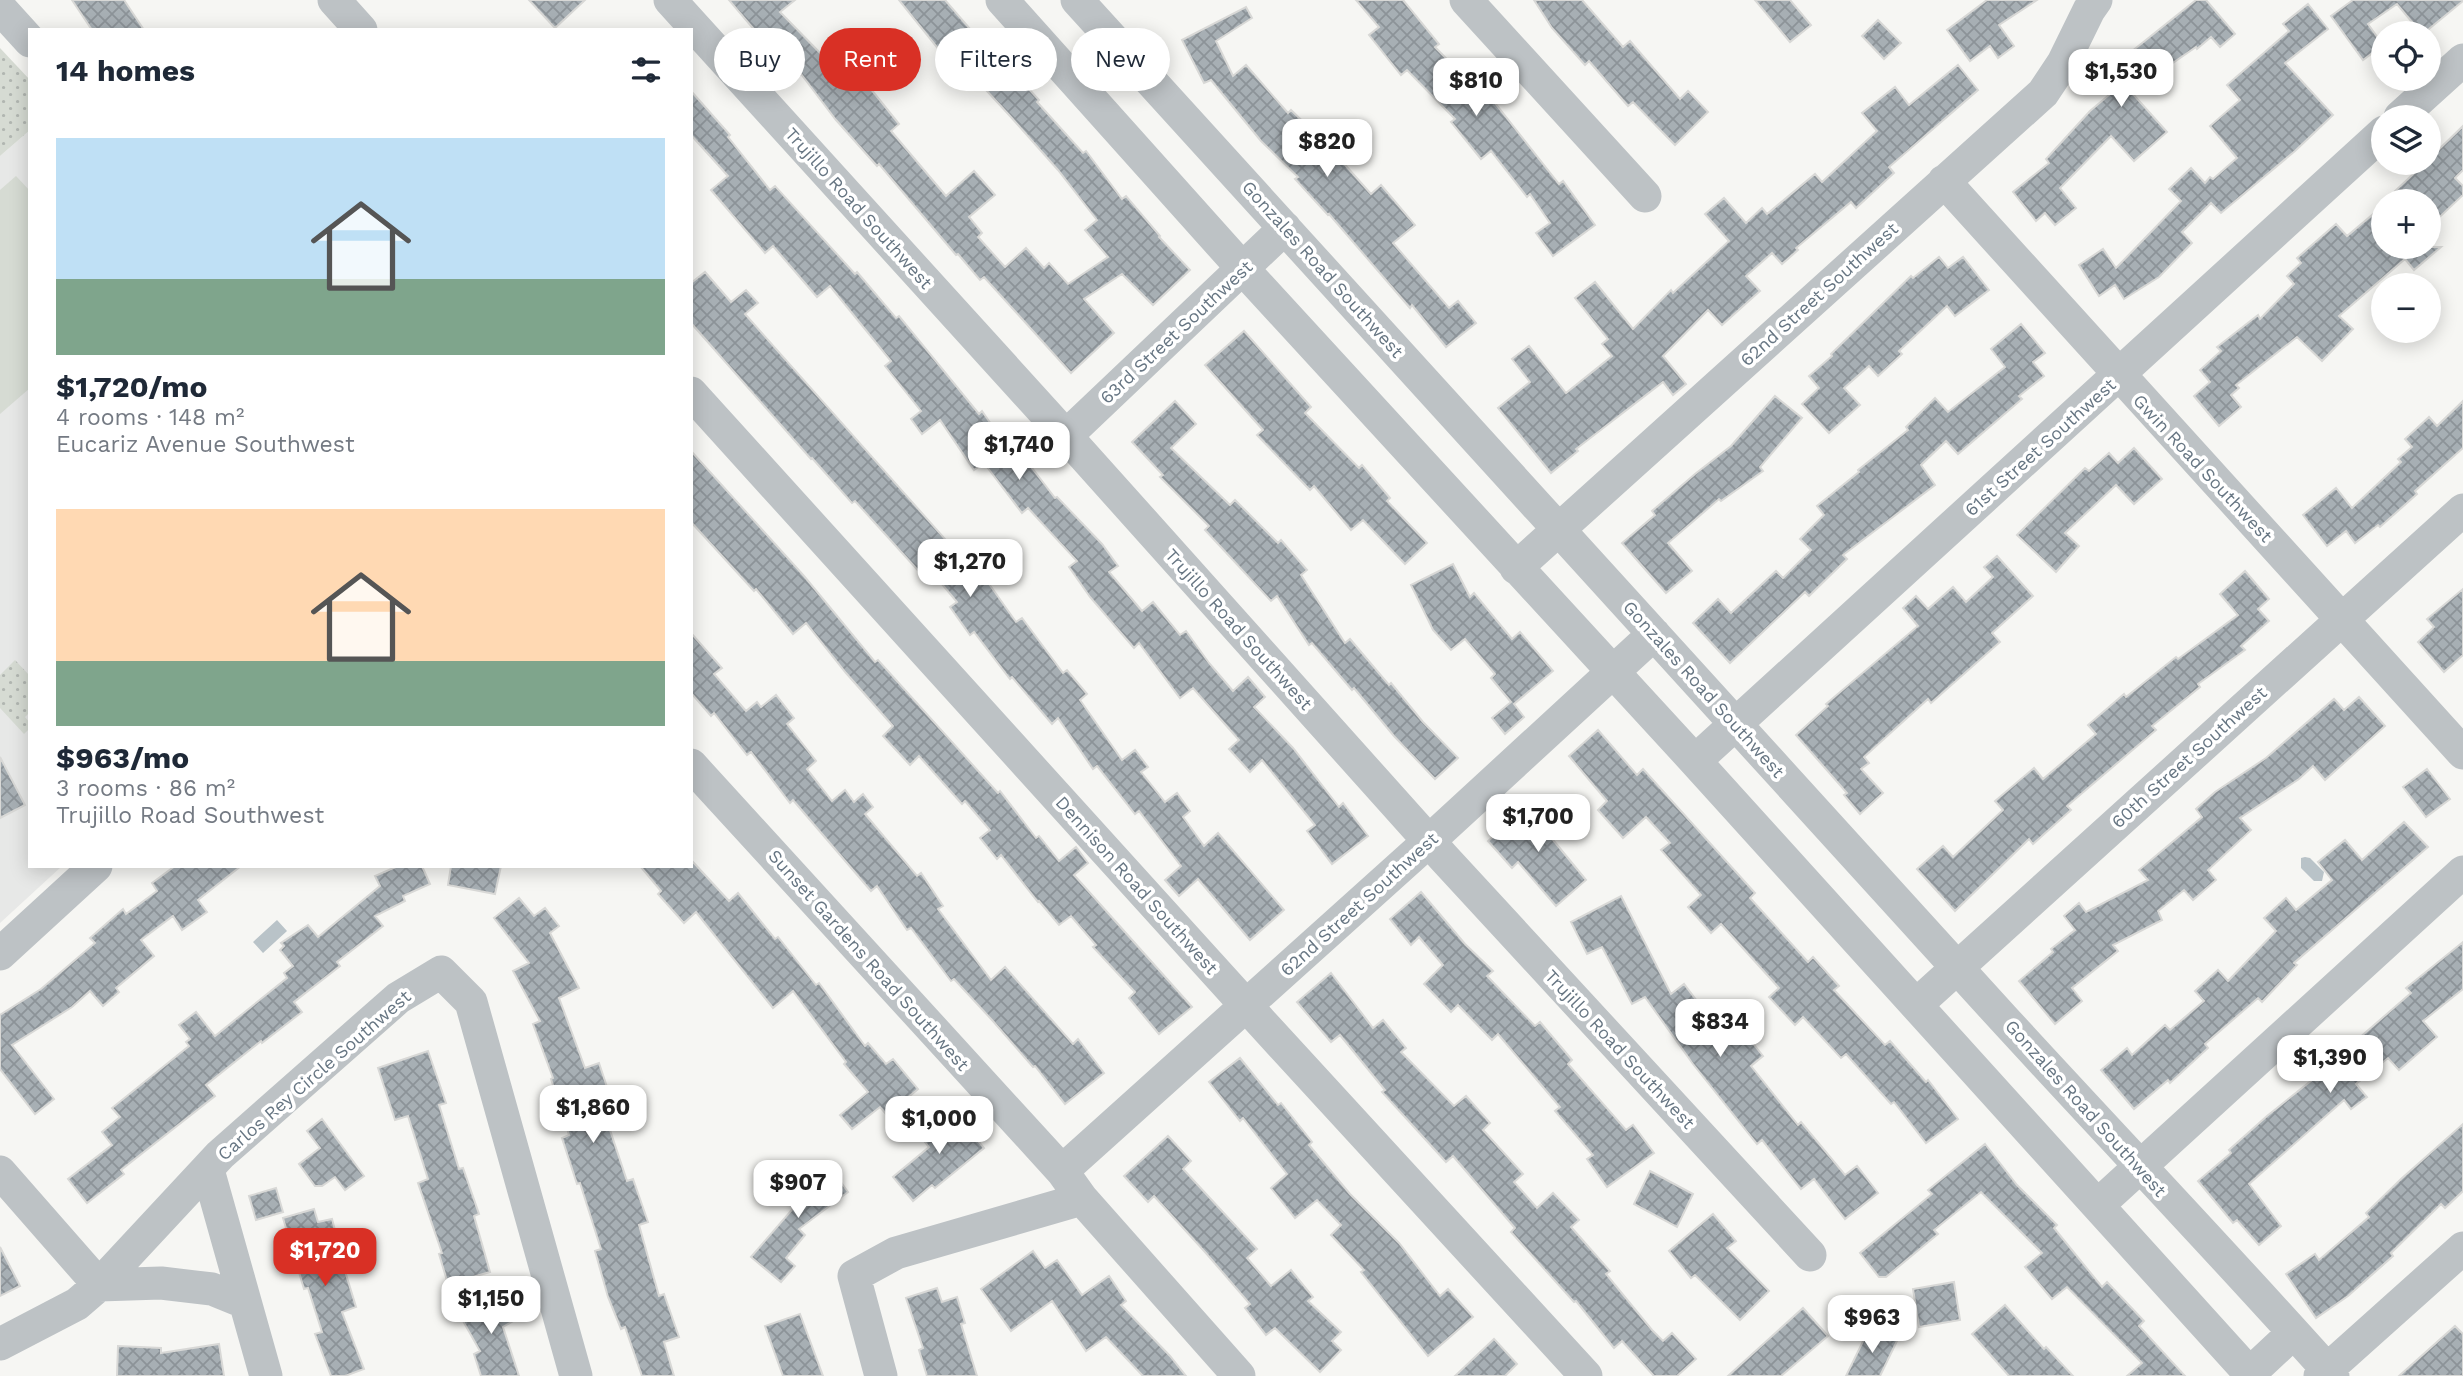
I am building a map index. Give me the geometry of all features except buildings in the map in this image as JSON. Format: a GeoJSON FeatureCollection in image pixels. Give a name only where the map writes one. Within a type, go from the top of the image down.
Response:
{"type":"FeatureCollection","features":[{"type":"Feature","properties":{"kind":"street"},"geometry":{"type":"LineString","coordinates":[[334,0],[359,28]]}},
{"type":"Feature","properties":{"kind":"street","name":"Trujillo Road Southwest"},"geometry":{"type":"LineString","coordinates":[[670,0],[1429,841],[1810,1255]]}},
{"type":"Feature","properties":{"kind":"street","name":"Gonzales Road Southwest"},"geometry":{"type":"LineString","coordinates":[[1077,0],[1560,527],[1735,724],[2293,1333],[2327,1374]]}},
{"type":"Feature","properties":{"kind":"street"},"geometry":{"type":"LineString","coordinates":[[1466,0],[1645,196]]}},
{"type":"Feature","properties":{"kind":"street","name":"62nd Street Southwest"},"geometry":{"type":"LineString","coordinates":[[1516,568],[2043,93],[2063,63],[2096,0]]}},
{"type":"Feature","properties":{"kind":"street"},"geometry":{"type":"LineString","coordinates":[[1020,6],[1243,269],[1695,761],[2249,1375],[2293,1333]]}},
{"type":"Feature","properties":{"kind":"street"},"geometry":{"type":"LineString","coordinates":[[0,8],[28,39]]}},
{"type":"Feature","properties":{"kind":"street"},"geometry":{"type":"LineString","coordinates":[[2413,105],[2463,60]]}},
{"type":"Feature","properties":{"kind":"street","name":"61st Street Southwest"},"geometry":{"type":"LineString","coordinates":[[1695,761],[2371,144]]}},
{"type":"Feature","properties":{"kind":"street","name":"Gwin Road Southwest"},"geometry":{"type":"LineString","coordinates":[[1944,181],[2463,753]]}},
{"type":"Feature","properties":{"kind":"street","name":"63rd Street Southwest"},"geometry":{"type":"LineString","coordinates":[[1066,436],[1285,228]]}},
{"type":"Feature","properties":{"kind":"street","name":"Dennison Road Southwest"},"geometry":{"type":"LineString","coordinates":[[693,395],[1586,1376]]}},
{"type":"Feature","properties":{"kind":"street","name":"60th Street Southwest"},"geometry":{"type":"LineString","coordinates":[[1916,1005],[2463,510]]}},
{"type":"Feature","properties":{"kind":"street","name":"62nd Street Southwest"},"geometry":{"type":"LineString","coordinates":[[1062,1171],[1429,841],[1654,634]]}},
{"type":"Feature","properties":{"kind":"street","name":"Sunset Gardens Road Southwest"},"geometry":{"type":"LineString","coordinates":[[693,767],[1062,1171],[1083,1199],[1239,1376]]}},
{"type":"Feature","properties":{"kind":"street"},"geometry":{"type":"LineString","coordinates":[[0,954],[94,868]]}},
{"type":"Feature","properties":{"kind":"street"},"geometry":{"type":"LineString","coordinates":[[2098,1206],[2463,872]]}},
{"type":"Feature","properties":{"kind":"street","name":"Carlos Rey Circle Southwest"},"geometry":{"type":"LineString","coordinates":[[0,1344],[77,1304],[99,1285],[220,1155],[398,998],[441,972],[471,1002],[576,1376]]}},
{"type":"Feature","properties":{"kind":"street"},"geometry":{"type":"LineString","coordinates":[[208,1170],[266,1376]]}},
{"type":"Feature","properties":{"kind":"street"},"geometry":{"type":"LineString","coordinates":[[0,1172],[99,1285],[161,1283],[212,1289],[244,1302]]}},
{"type":"Feature","properties":{"kind":"street"},"geometry":{"type":"LineString","coordinates":[[881,1376],[854,1276],[895,1254],[1083,1199]]}},
{"type":"Feature","properties":{"kind":"street"},"geometry":{"type":"LineString","coordinates":[[2327,1374],[2463,1248]]}},
{"type":"Feature","properties":{"kind":"shaded area"},"geometry":{"type":"Polygon","coordinates":[[[0,48],[28,78],[28,132],[0,156],[0,48]]]}},
{"type":"Feature","properties":{"kind":"shaded area"},"geometry":{"type":"Polygon","coordinates":[[[28,132],[28,868],[60,868],[0,923],[0,156],[28,132]]]}},
{"type":"Feature","properties":{"kind":"shaded area"},"geometry":{"type":"Polygon","coordinates":[[[16,176],[28,189],[28,390],[0,414],[0,190],[16,176]]]}},
{"type":"Feature","properties":{"kind":"shaded area"},"geometry":{"type":"Polygon","coordinates":[[[15,660],[28,674],[28,714],[25,717],[28,721],[28,730],[24,734],[0,708],[0,675],[15,660]]]}},
{"type":"Feature","properties":{"kind":"shaded area"},"geometry":{"type":"Polygon","coordinates":[[[2301,858],[2310,858],[2324,872],[2322,881],[2314,881],[2301,868],[2301,858]]]}},
{"type":"Feature","properties":{"kind":"shaded area"},"geometry":{"type":"Polygon","coordinates":[[[277,920],[287,931],[263,953],[253,942],[277,920]]]}}]}
